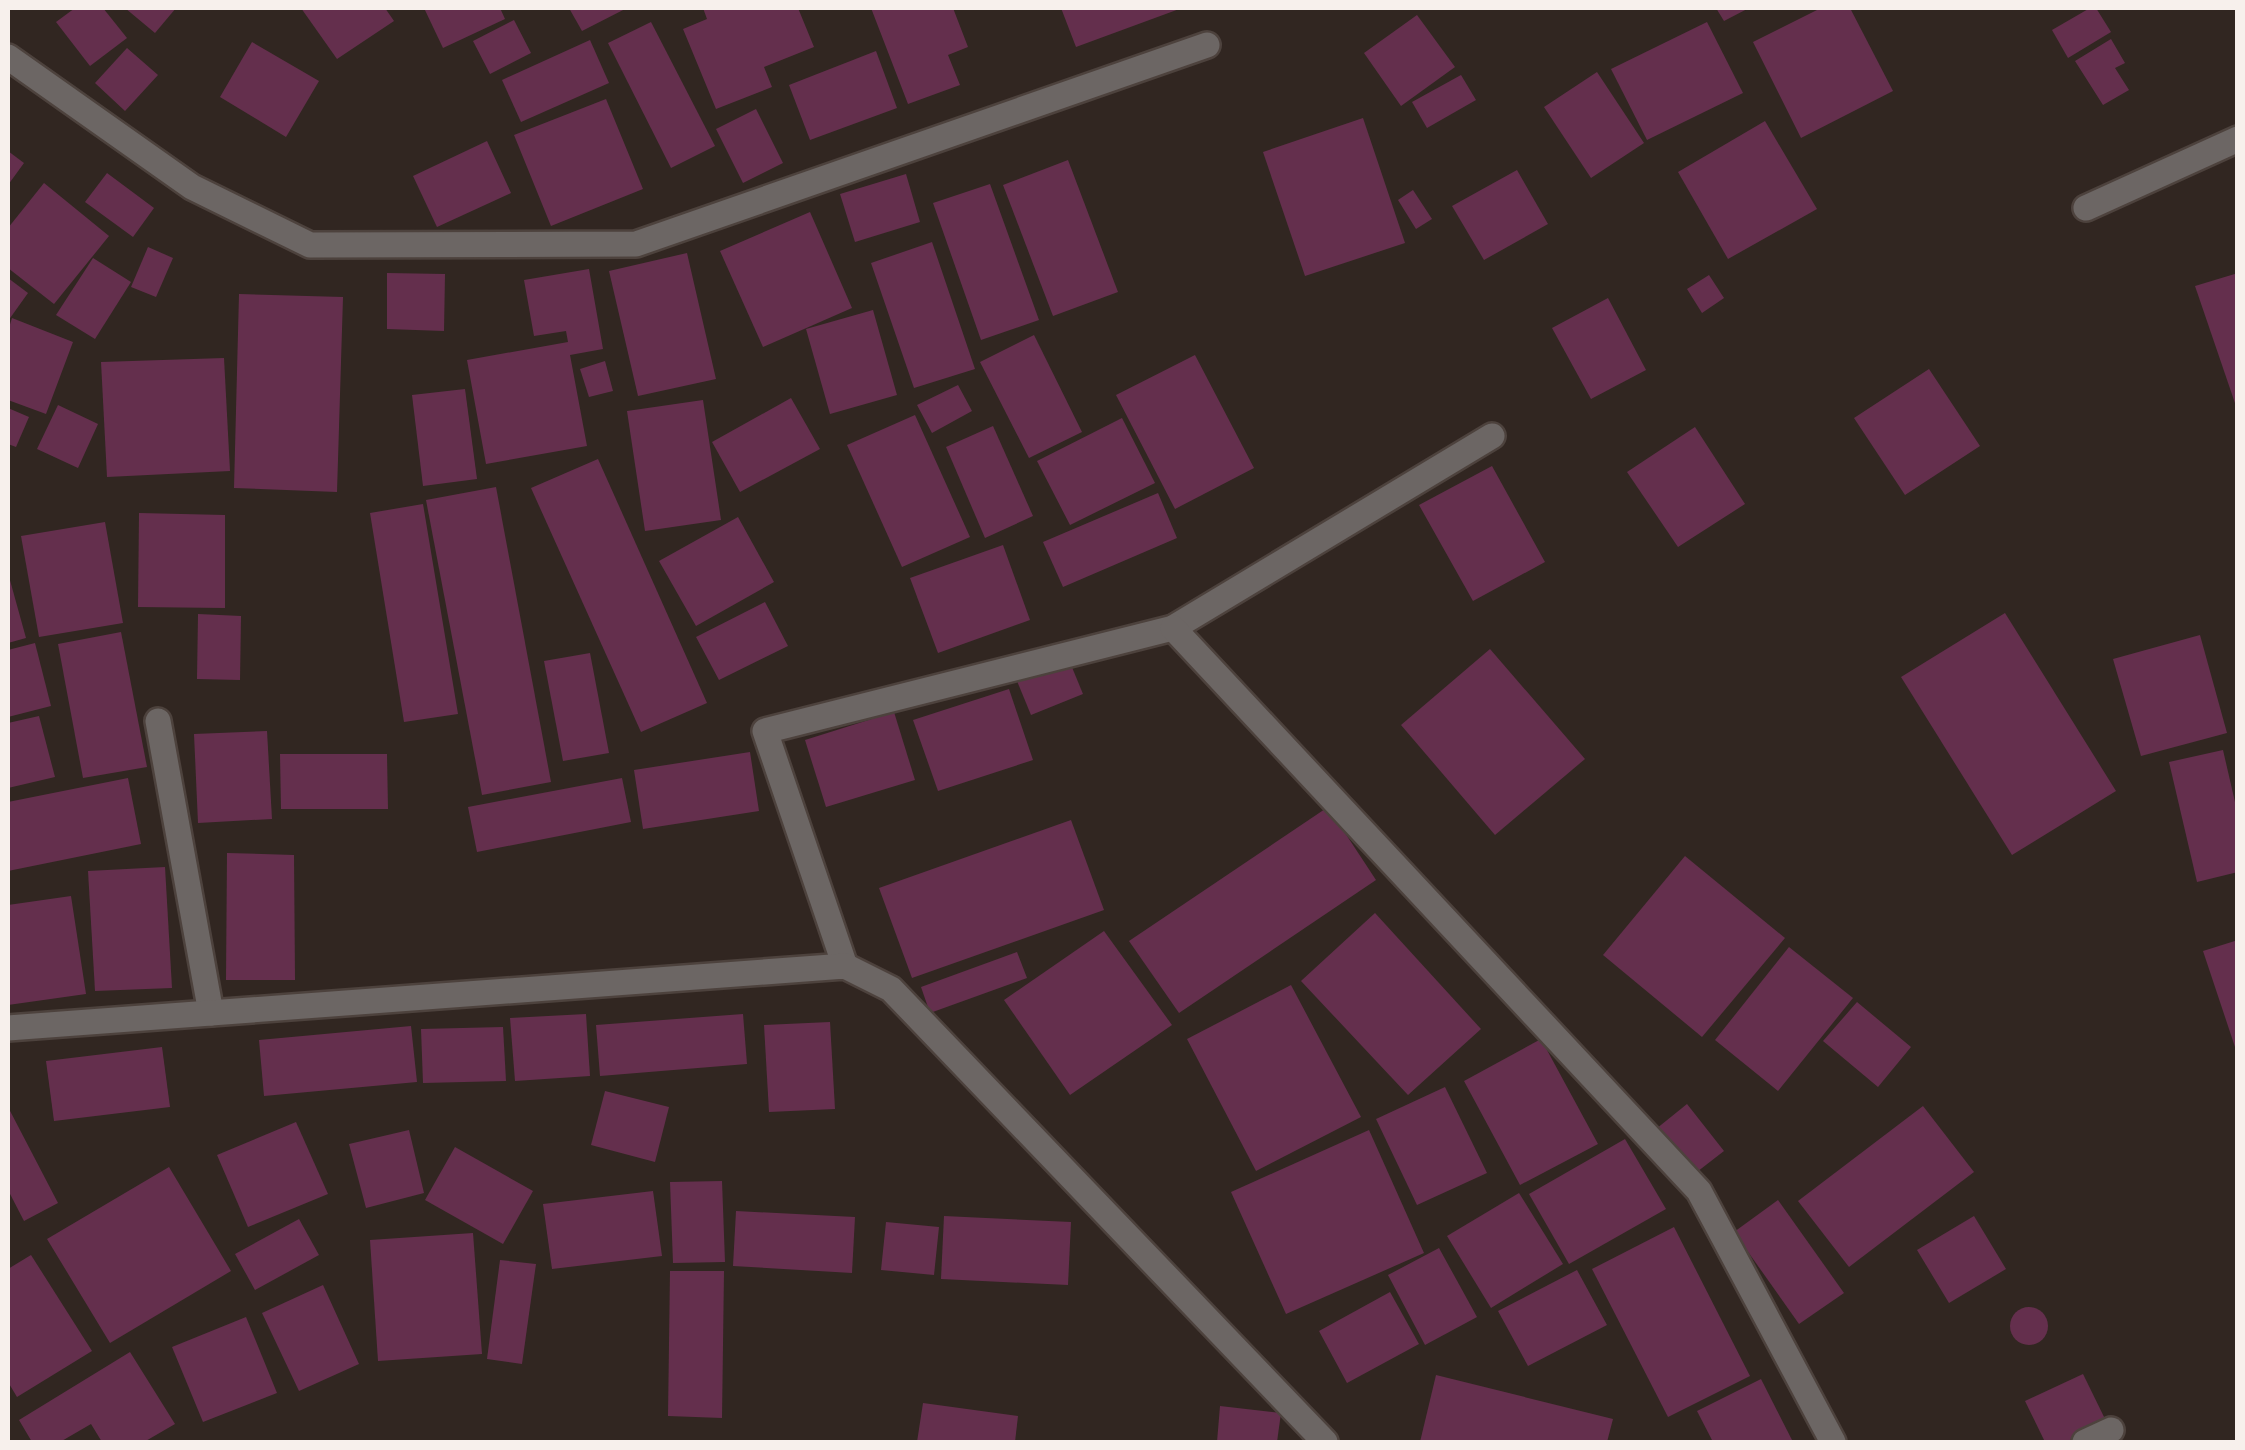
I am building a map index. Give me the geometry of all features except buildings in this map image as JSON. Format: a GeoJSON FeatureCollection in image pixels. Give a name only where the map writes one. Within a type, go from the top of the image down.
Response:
{"type":"FeatureCollection","features":[{"type":"Feature","properties":{"kind":"street"},"geometry":{"type":"LineString","coordinates":[[8,57],[192,187],[310,246],[636,244],[1207,45]]}},
{"type":"Feature","properties":{"kind":"street"},"geometry":{"type":"LineString","coordinates":[[2086,208],[2238,139]]}},
{"type":"Feature","properties":{"kind":"street"},"geometry":{"type":"LineString","coordinates":[[844,966],[765,731],[1173,628],[1492,436]]}},
{"type":"Feature","properties":{"kind":"street"},"geometry":{"type":"LineString","coordinates":[[1173,628],[1699,1192],[1833,1442]]}},
{"type":"Feature","properties":{"kind":"street"},"geometry":{"type":"LineString","coordinates":[[158,721],[211,1013]]}},
{"type":"Feature","properties":{"kind":"street"},"geometry":{"type":"LineString","coordinates":[[8,1028],[844,966],[891,989],[1325,1442]]}},
{"type":"Feature","properties":{"kind":"street"},"geometry":{"type":"LineString","coordinates":[[2085,1442],[2111,1430]]}}]}
